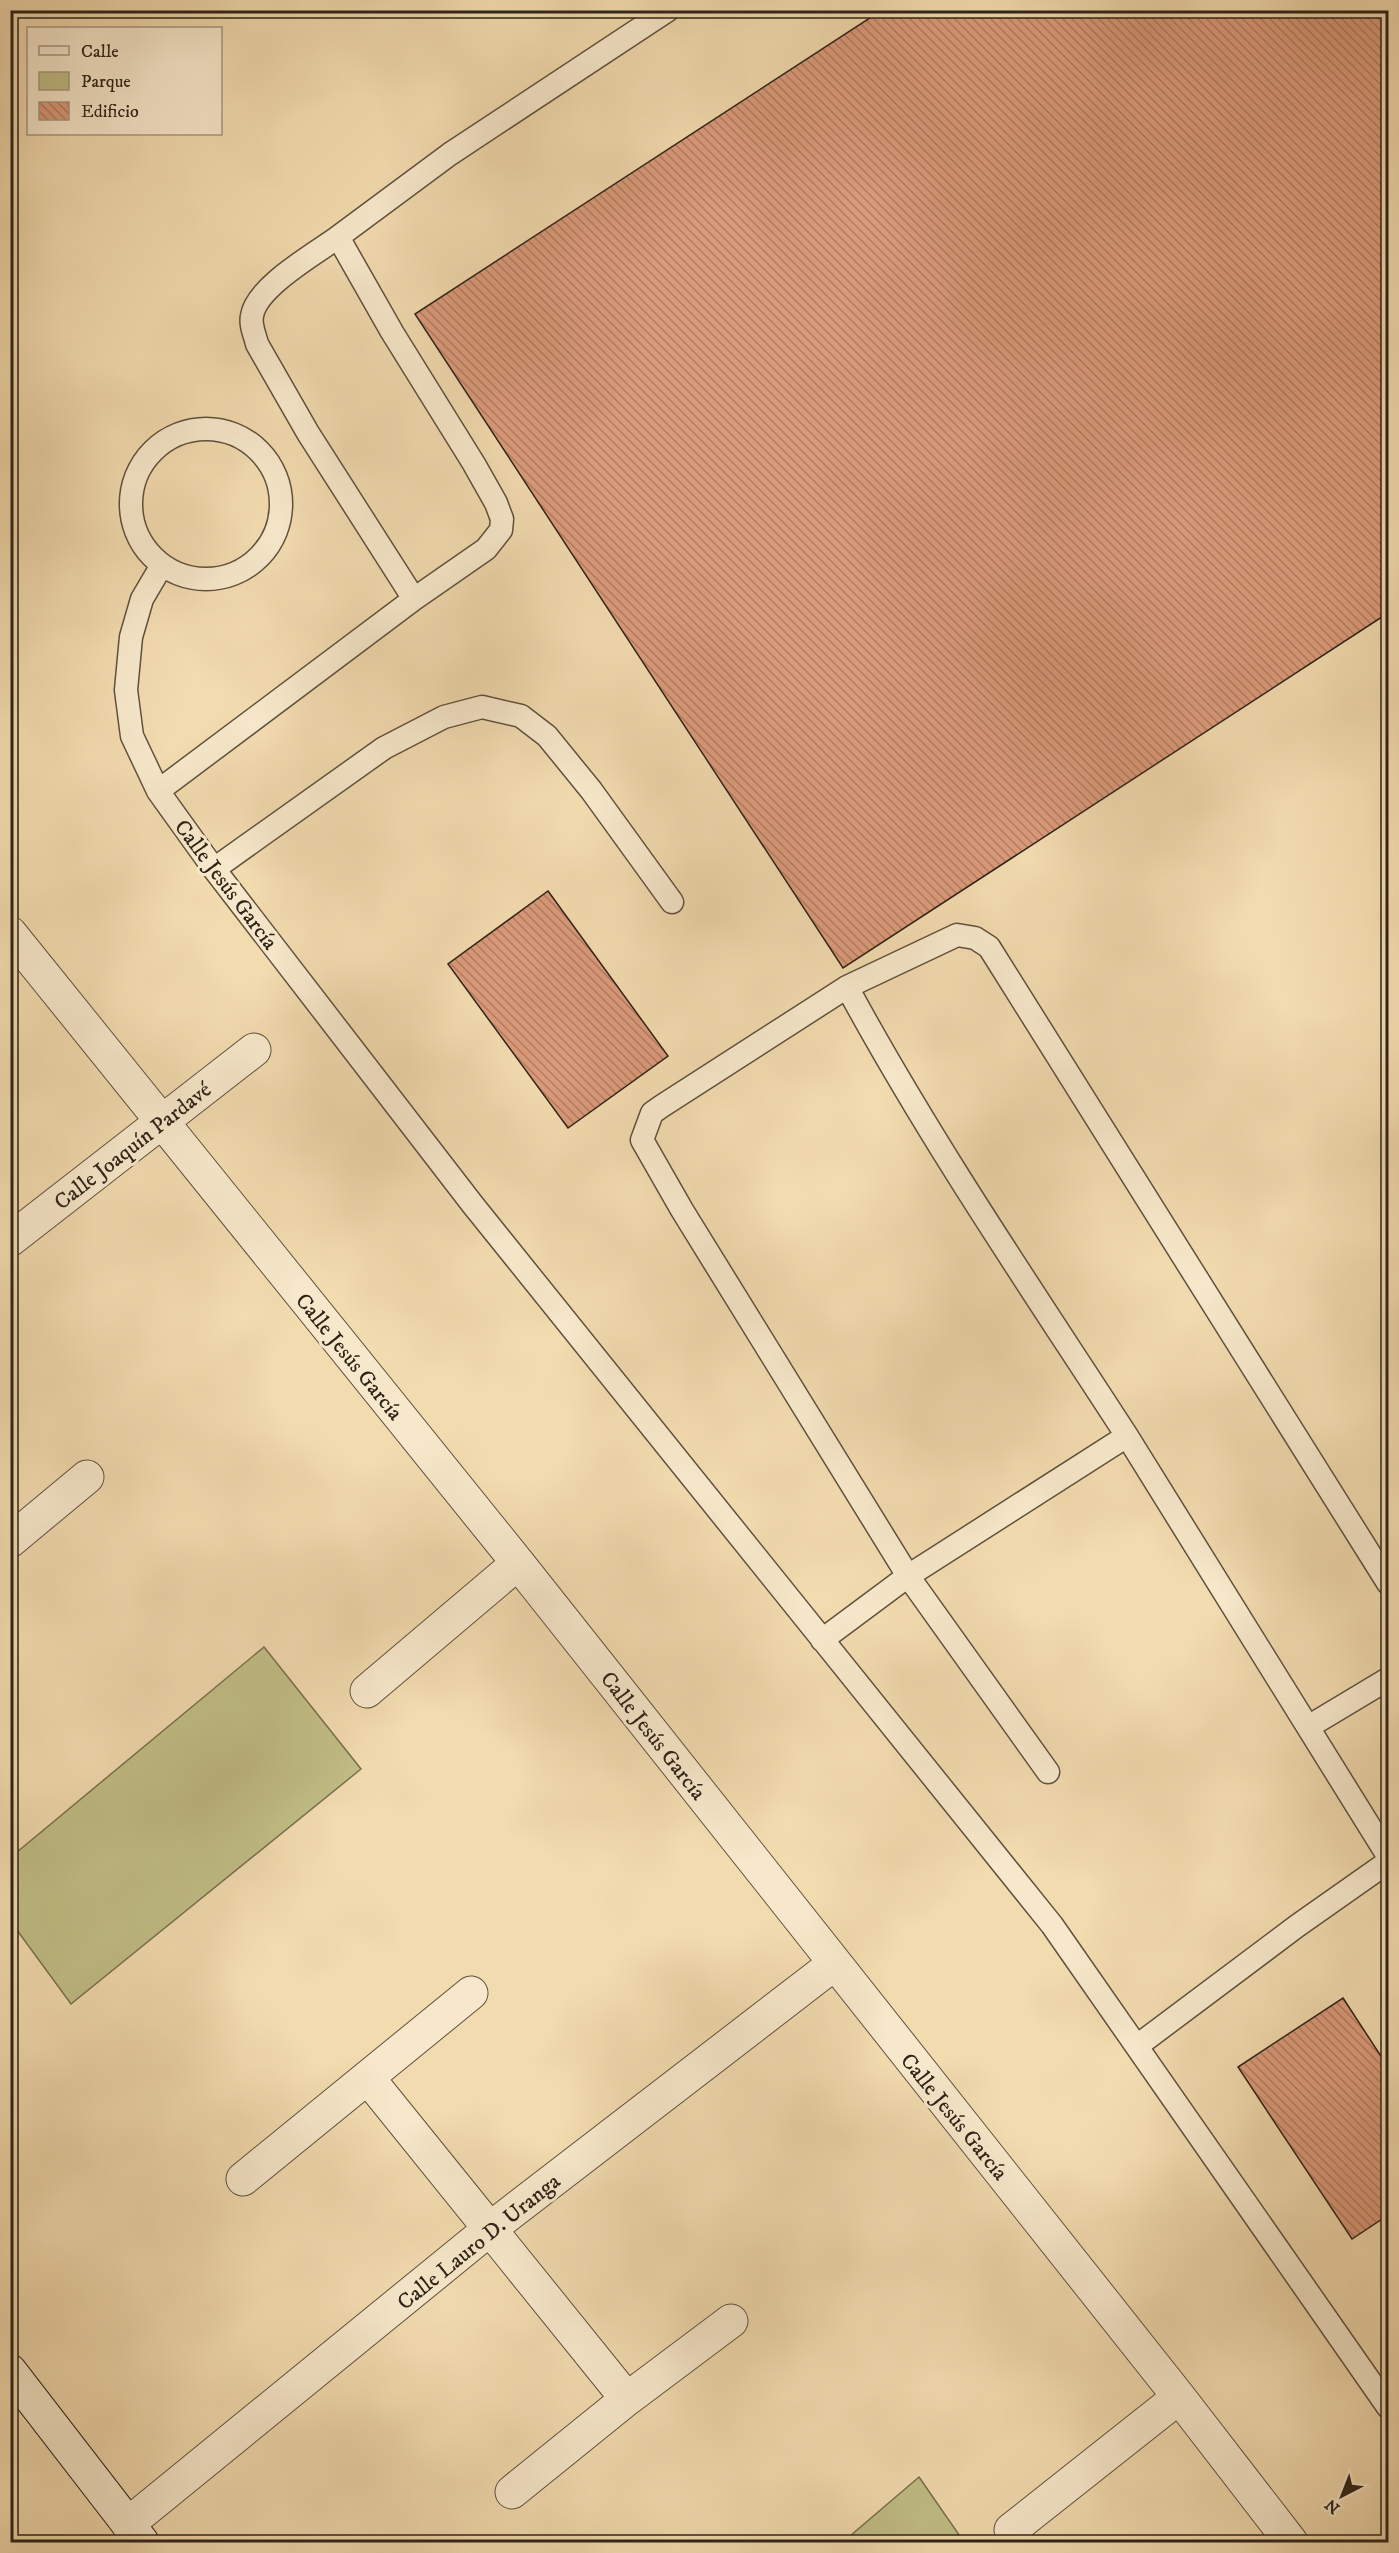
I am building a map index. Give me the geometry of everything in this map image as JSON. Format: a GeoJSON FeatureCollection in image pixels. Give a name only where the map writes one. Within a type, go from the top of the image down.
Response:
{"type":"FeatureCollection","features":[{"type":"Feature","properties":{"kind":"street","name":"Calle Jesús García"},"geometry":{"type":"LineString","coordinates":[[10,933],[160,1122],[518,1563],[1179,2397],[1291,2542]]}},
{"type":"Feature","properties":{"kind":"street","name":"Calle Joaquín Pardavé"},"geometry":{"type":"LineString","coordinates":[[10,1240],[254,1050]]}},
{"type":"Feature","properties":{"kind":"street"},"geometry":{"type":"LineString","coordinates":[[10,1541],[87,1477]]}},
{"type":"Feature","properties":{"kind":"street"},"geometry":{"type":"LineString","coordinates":[[367,1690],[518,1563]]}},
{"type":"Feature","properties":{"kind":"street","name":"Calle Lauro D. Uranga"},"geometry":{"type":"LineString","coordinates":[[135,2534],[491,2228],[834,1964]]}},
{"type":"Feature","properties":{"kind":"street"},"geometry":{"type":"LineString","coordinates":[[243,2179],[471,1993]]}},
{"type":"Feature","properties":{"kind":"street"},"geometry":{"type":"LineString","coordinates":[[368,2078],[627,2399]]}},
{"type":"Feature","properties":{"kind":"street"},"geometry":{"type":"LineString","coordinates":[[512,2492],[627,2399],[732,2321]]}},
{"type":"Feature","properties":{"kind":"street"},"geometry":{"type":"LineString","coordinates":[[13,2381],[135,2534]]}},
{"type":"Feature","properties":{"kind":"street"},"geometry":{"type":"LineString","coordinates":[[1011,2530],[1179,2397]]}},
{"type":"Feature","properties":{"kind":"lane"},"geometry":{"type":"LineString","coordinates":[[414,599],[308,434],[257,344],[252,316],[257,303],[268,290],[450,153],[668,10]]}},
{"type":"Feature","properties":{"kind":"lane"},"geometry":{"type":"LineString","coordinates":[[158,791],[414,599],[486,549],[501,530],[502,519],[474,464],[392,332],[338,237]]}},
{"type":"Feature","properties":{"kind":"lane"},"geometry":{"type":"LineString","coordinates":[[210,429],[231,434],[250,443],[266,458],[276,477],[281,498],[280,520],[273,540],[251,563],[223,578],[191,577],[162,565],[146,550],[135,531],[130,511],[132,489],[139,469],[152,452],[169,438],[189,431],[210,429]]}},
{"type":"Feature","properties":{"kind":"lane","name":"Calle Jesús García"},"geometry":{"type":"LineString","coordinates":[[162,565],[142,599],[130,637],[126,690],[132,736],[158,791],[214,869],[473,1204],[1052,1925],[1389,2407]]}},
{"type":"Feature","properties":{"kind":"lane"},"geometry":{"type":"LineString","coordinates":[[214,869],[384,748],[444,717],[482,707],[521,716],[547,736],[591,790],[672,902]]}},
{"type":"Feature","properties":{"kind":"lane"},"geometry":{"type":"LineString","coordinates":[[1048,1772],[908,1576],[682,1210],[642,1140],[646,1124],[657,1110],[847,987],[957,935],[975,938],[989,947],[1389,1583]]}},
{"type":"Feature","properties":{"kind":"lane"},"geometry":{"type":"LineString","coordinates":[[847,987],[885,1055],[1003,1246],[1126,1436],[1389,1856]]}},
{"type":"Feature","properties":{"kind":"lane"},"geometry":{"type":"LineString","coordinates":[[822,1640],[908,1576],[1126,1436]]}},
{"type":"Feature","properties":{"kind":"lane"},"geometry":{"type":"LineString","coordinates":[[1308,1727],[1389,1679]]}},
{"type":"Feature","properties":{"kind":"lane"},"geometry":{"type":"LineString","coordinates":[[1137,2046],[1297,1926],[1389,1862]]}},
{"type":"Feature","properties":{"kind":"green space"},"geometry":{"type":"Polygon","coordinates":[[[264,1647],[361,1769],[71,2004],[11,1922],[11,1857],[264,1647]]]}},
{"type":"Feature","properties":{"kind":"green space"},"geometry":{"type":"Polygon","coordinates":[[[919,2477],[964,2542],[843,2542],[919,2477]]]}},
{"type":"Feature","properties":{"kind":"building"},"geometry":{"type":"Polygon","coordinates":[[[882,10],[1388,10],[1388,613],[843,968],[415,314],[882,10]]]}},
{"type":"Feature","properties":{"kind":"building"},"geometry":{"type":"Polygon","coordinates":[[[548,891],[668,1056],[568,1128],[448,964],[548,891]]]}},
{"type":"Feature","properties":{"kind":"building"},"geometry":{"type":"Polygon","coordinates":[[[1343,1998],[1388,2067],[1388,2215],[1352,2239],[1238,2067],[1343,1998]]]}}]}
